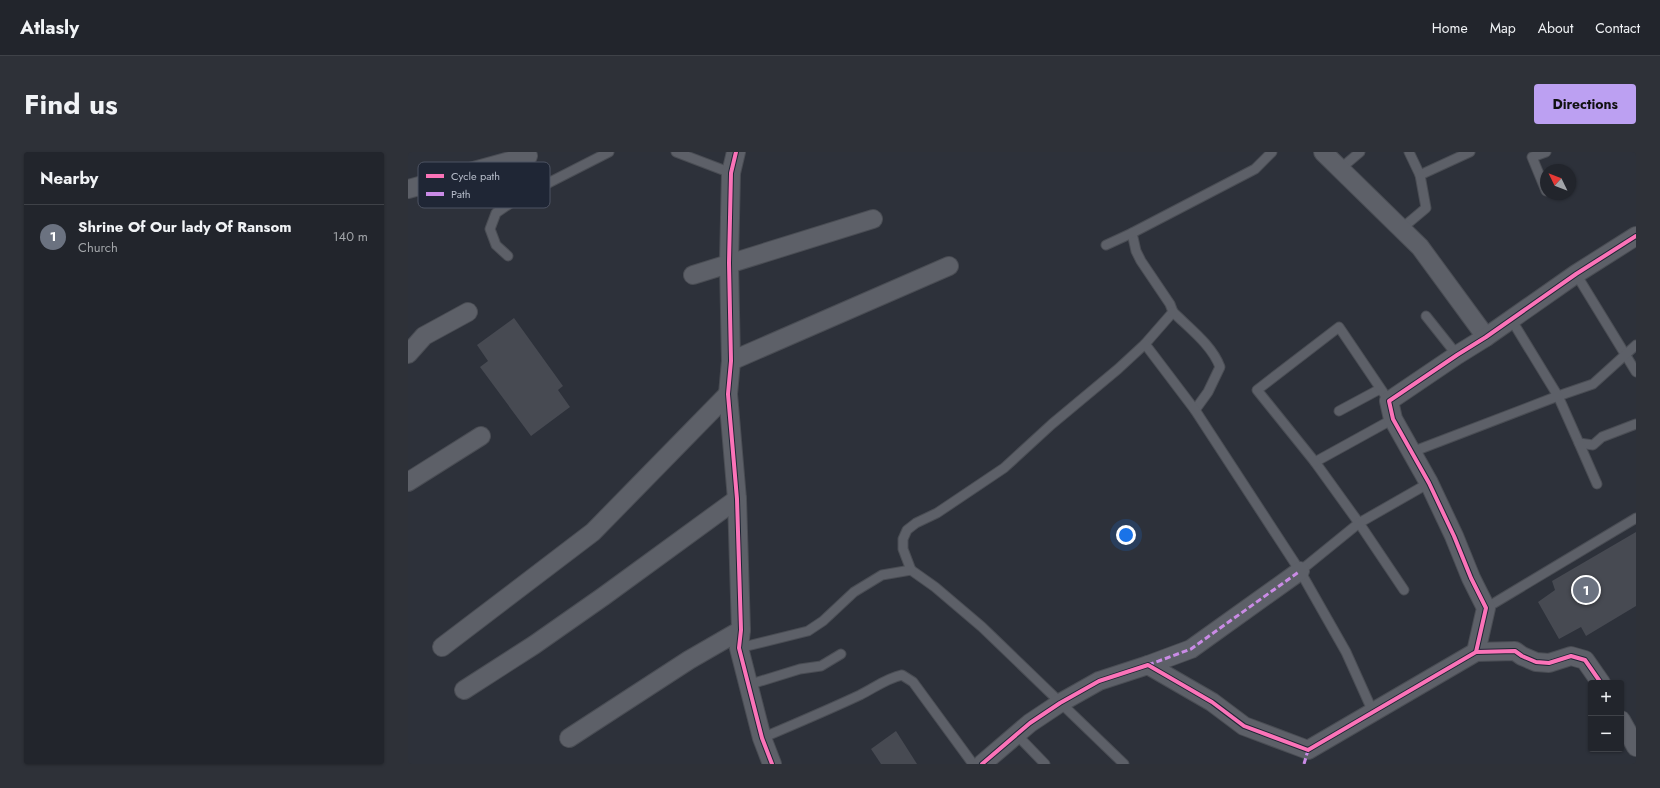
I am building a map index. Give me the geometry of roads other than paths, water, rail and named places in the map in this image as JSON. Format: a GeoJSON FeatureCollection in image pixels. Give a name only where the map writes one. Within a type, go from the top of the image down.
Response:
{"type":"FeatureCollection","features":[{"type":"Feature","properties":{"kind":"street"},"geometry":{"type":"LineString","coordinates":[[736,152],[731,173],[729,263],[731,361],[728,394],[737,499],[741,630],[739,648],[762,738],[772,764]]}},
{"type":"Feature","properties":{"kind":"street"},"geometry":{"type":"LineString","coordinates":[[1323,152],[1420,247],[1486,337]]}},
{"type":"Feature","properties":{"kind":"street"},"geometry":{"type":"LineString","coordinates":[[506,162],[528,156]]}},
{"type":"Feature","properties":{"kind":"street"},"geometry":{"type":"LineString","coordinates":[[408,189],[418,186]]}},
{"type":"Feature","properties":{"kind":"street"},"geometry":{"type":"LineString","coordinates":[[693,275],[874,219]]}},
{"type":"Feature","properties":{"kind":"street"},"geometry":{"type":"LineString","coordinates":[[1476,652],[1486,608],[1471,578],[1454,536],[1429,483],[1393,419],[1385,395],[1486,337],[1576,274],[1636,236]]}},
{"type":"Feature","properties":{"kind":"street"},"geometry":{"type":"LineString","coordinates":[[731,361],[949,266]]}},
{"type":"Feature","properties":{"kind":"street"},"geometry":{"type":"LineString","coordinates":[[408,354],[424,336],[468,312]]}},
{"type":"Feature","properties":{"kind":"street"},"geometry":{"type":"LineString","coordinates":[[442,647],[593,532],[728,394]]}},
{"type":"Feature","properties":{"kind":"street"},"geometry":{"type":"LineString","coordinates":[[408,482],[481,436]]}},
{"type":"Feature","properties":{"kind":"street"},"geometry":{"type":"LineString","coordinates":[[464,690],[534,645],[737,499]]}},
{"type":"Feature","properties":{"kind":"street"},"geometry":{"type":"LineString","coordinates":[[982,764],[1030,723],[1060,703],[1099,681],[1148,665],[1191,648],[1300,571]]}},
{"type":"Feature","properties":{"kind":"street"},"geometry":{"type":"LineString","coordinates":[[569,738],[689,660],[741,630]]}},
{"type":"Feature","properties":{"kind":"street"},"geometry":{"type":"LineString","coordinates":[[1148,665],[1212,702],[1244,726],[1306,757],[1373,712],[1476,652],[1515,651],[1536,662],[1549,663],[1571,656],[1585,660],[1599,680]]}},
{"type":"Feature","properties":{"kind":"street"},"geometry":{"type":"LineString","coordinates":[[1624,725],[1636,747]]}},
{"type":"Feature","properties":{"kind":"lane"},"geometry":{"type":"LineString","coordinates":[[550,182],[609,152]]}},
{"type":"Feature","properties":{"kind":"lane"},"geometry":{"type":"LineString","coordinates":[[676,152],[731,173]]}},
{"type":"Feature","properties":{"kind":"lane"},"geometry":{"type":"LineString","coordinates":[[1106,246],[1255,169],[1272,152]]}},
{"type":"Feature","properties":{"kind":"lane"},"geometry":{"type":"LineString","coordinates":[[1340,169],[1360,152]]}},
{"type":"Feature","properties":{"kind":"lane"},"geometry":{"type":"LineString","coordinates":[[1401,229],[1426,208],[1420,175],[1409,152]]}},
{"type":"Feature","properties":{"kind":"lane"},"geometry":{"type":"LineString","coordinates":[[1420,175],[1470,152]]}},
{"type":"Feature","properties":{"kind":"lane"},"geometry":{"type":"LineString","coordinates":[[1540,176],[1531,154],[1546,152]]}},
{"type":"Feature","properties":{"kind":"lane"},"geometry":{"type":"LineString","coordinates":[[503,208],[496,213],[490,229],[496,244],[508,256]]}},
{"type":"Feature","properties":{"kind":"lane"},"geometry":{"type":"LineString","coordinates":[[1132,233],[1136,251],[1141,262],[1170,304],[1173,312],[1210,349],[1216,357],[1220,367],[1208,392],[1195,410]]}},
{"type":"Feature","properties":{"kind":"lane"},"geometry":{"type":"LineString","coordinates":[[1576,274],[1636,372]]}},
{"type":"Feature","properties":{"kind":"lane"},"geometry":{"type":"LineString","coordinates":[[1124,764],[982,627],[935,587],[911,570],[902,549],[903,539],[907,530],[916,523],[937,513],[1004,468],[1052,424],[1118,369],[1145,344],[1173,312]]}},
{"type":"Feature","properties":{"kind":"lane"},"geometry":{"type":"LineString","coordinates":[[1426,316],[1456,355]]}},
{"type":"Feature","properties":{"kind":"lane"},"geometry":{"type":"LineString","coordinates":[[1511,319],[1558,396],[1597,484]]}},
{"type":"Feature","properties":{"kind":"lane"},"geometry":{"type":"LineString","coordinates":[[1339,411],[1385,395],[1339,327],[1257,390],[1315,462],[1359,523],[1404,590]]}},
{"type":"Feature","properties":{"kind":"lane"},"geometry":{"type":"LineString","coordinates":[[1145,344],[1195,410],[1300,571],[1346,652],[1373,712]]}},
{"type":"Feature","properties":{"kind":"lane"},"geometry":{"type":"LineString","coordinates":[[1412,452],[1593,384],[1636,345]]}},
{"type":"Feature","properties":{"kind":"lane"},"geometry":{"type":"LineString","coordinates":[[1315,462],[1393,419]]}},
{"type":"Feature","properties":{"kind":"lane"},"geometry":{"type":"LineString","coordinates":[[1579,443],[1593,445],[1602,437],[1636,424]]}},
{"type":"Feature","properties":{"kind":"lane"},"geometry":{"type":"LineString","coordinates":[[1300,571],[1359,523],[1429,483]]}},
{"type":"Feature","properties":{"kind":"lane"},"geometry":{"type":"LineString","coordinates":[[1486,608],[1636,518]]}},
{"type":"Feature","properties":{"kind":"lane"},"geometry":{"type":"LineString","coordinates":[[739,648],[808,631],[824,621],[854,592],[882,575],[911,570]]}},
{"type":"Feature","properties":{"kind":"lane"},"geometry":{"type":"LineString","coordinates":[[748,685],[800,669],[821,666],[841,654]]}},
{"type":"Feature","properties":{"kind":"lane"},"geometry":{"type":"LineString","coordinates":[[762,738],[820,714],[895,676],[902,675],[913,682],[973,764]]}},
{"type":"Feature","properties":{"kind":"lane"},"geometry":{"type":"LineString","coordinates":[[1016,735],[1045,764]]}},
{"type":"Feature","properties":{"kind":"place","name":"Shrine Of Our lady Of Ransom"},"geometry":{"type":"Point","coordinates":[1586,590]}}]}
